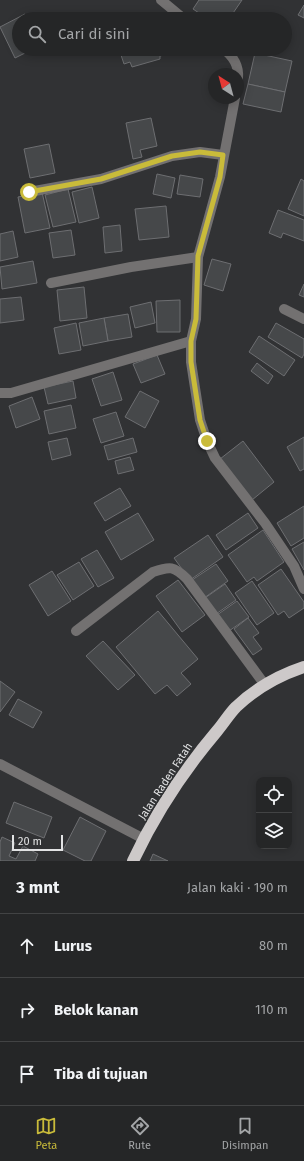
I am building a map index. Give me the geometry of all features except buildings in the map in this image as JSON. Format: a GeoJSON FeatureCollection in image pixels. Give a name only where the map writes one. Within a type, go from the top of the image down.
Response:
{"type":"FeatureCollection","features":[{"type":"Feature","properties":{"kind":"highway","name":"Jalan Raden Fatah"},"geometry":{"type":"LineString","coordinates":[[133,861],[144,839],[181,778],[201,750],[237,707],[265,685],[287,673],[304,667]]}},
{"type":"Feature","properties":{"kind":"street"},"geometry":{"type":"LineString","coordinates":[[161,0],[176,12]]}},
{"type":"Feature","properties":{"kind":"street"},"geometry":{"type":"LineString","coordinates":[[231,56],[238,68]]}},
{"type":"Feature","properties":{"kind":"street"},"geometry":{"type":"LineString","coordinates":[[234,104],[220,177],[198,256],[196,319],[191,341],[191,362],[200,420],[215,458],[265,523],[294,566],[304,588]]}},
{"type":"Feature","properties":{"kind":"street"},"geometry":{"type":"LineString","coordinates":[[29,192],[101,179],[172,156],[200,152],[223,155]]}},
{"type":"Feature","properties":{"kind":"street"},"geometry":{"type":"LineString","coordinates":[[51,283],[131,267],[198,256]]}},
{"type":"Feature","properties":{"kind":"street"},"geometry":{"type":"LineString","coordinates":[[284,309],[304,319]]}},
{"type":"Feature","properties":{"kind":"street"},"geometry":{"type":"LineString","coordinates":[[0,394],[11,393],[191,341]]}},
{"type":"Feature","properties":{"kind":"street"},"geometry":{"type":"LineString","coordinates":[[76,631],[153,572],[165,568],[172,568],[178,570],[187,579],[265,685]]}},
{"type":"Feature","properties":{"kind":"street"},"geometry":{"type":"LineString","coordinates":[[0,764],[144,839]]}},
{"type":"Feature","properties":{"kind":"route"},"geometry":{"type":"LineString","coordinates":[[29,192],[101,179],[172,156],[200,152],[223,155],[220,177],[198,256],[196,319],[191,341],[191,362],[200,420],[207,441]]}}]}
